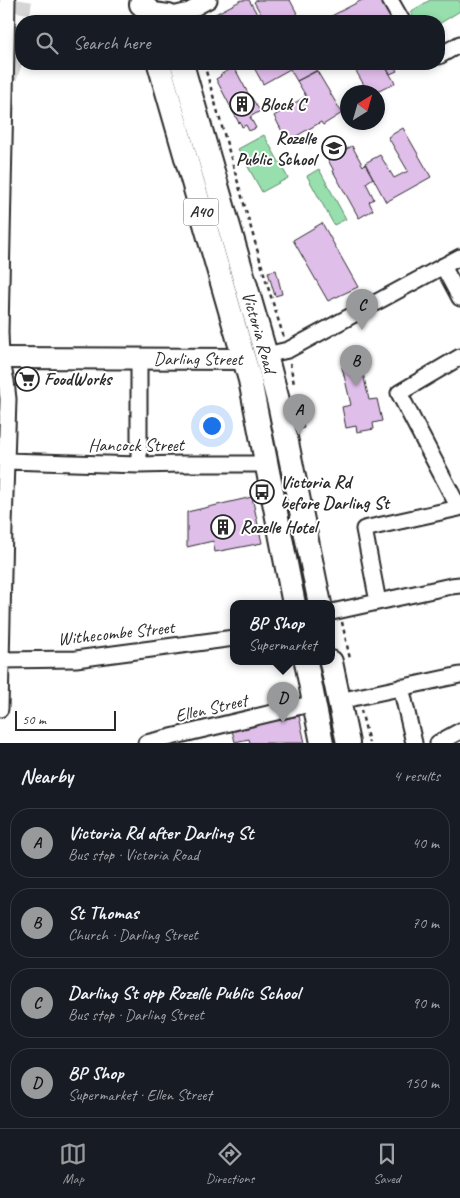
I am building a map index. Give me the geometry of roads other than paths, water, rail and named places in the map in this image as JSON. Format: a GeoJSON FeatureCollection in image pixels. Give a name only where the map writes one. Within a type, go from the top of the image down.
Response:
{"type":"FeatureCollection","features":[{"type":"Feature","properties":{"kind":"highway"},"geometry":{"type":"LineString","coordinates":[[142,8],[153,14],[167,12]]}},
{"type":"Feature","properties":{"kind":"highway","name":"Victoria Road"},"geometry":{"type":"LineString","coordinates":[[160,70],[255,357],[280,408],[319,600]]}},
{"type":"Feature","properties":{"kind":"highway","name":"Victoria Road"},"geometry":{"type":"LineString","coordinates":[[183,70],[255,357],[250,380],[293,600]]}},
{"type":"Feature","properties":{"kind":"highway"},"geometry":{"type":"LineString","coordinates":[[307,665],[322,743]]}},
{"type":"Feature","properties":{"kind":"highway"},"geometry":{"type":"LineString","coordinates":[[332,665],[348,743]]}},
{"type":"Feature","properties":{"kind":"main road","name":"Darling Street"},"geometry":{"type":"LineString","coordinates":[[0,358],[139,359],[255,357]]}},
{"type":"Feature","properties":{"kind":"street"},"geometry":{"type":"LineString","coordinates":[[0,709],[8,399],[0,358],[7,0]]}},
{"type":"Feature","properties":{"kind":"street"},"geometry":{"type":"LineString","coordinates":[[167,12],[189,11],[209,0]]}},
{"type":"Feature","properties":{"kind":"street"},"geometry":{"type":"LineString","coordinates":[[390,0],[399,15]]}},
{"type":"Feature","properties":{"kind":"street"},"geometry":{"type":"LineString","coordinates":[[445,53],[460,44]]}},
{"type":"Feature","properties":{"kind":"street","name":"Darling Street"},"geometry":{"type":"LineString","coordinates":[[255,357],[288,350],[460,257]]}},
{"type":"Feature","properties":{"kind":"street"},"geometry":{"type":"LineString","coordinates":[[443,266],[460,298]]}},
{"type":"Feature","properties":{"kind":"street"},"geometry":{"type":"LineString","coordinates":[[378,602],[364,529],[459,508],[399,392],[460,358]]}},
{"type":"Feature","properties":{"kind":"street"},"geometry":{"type":"LineString","coordinates":[[139,359],[139,465]]}},
{"type":"Feature","properties":{"kind":"street","name":"Hancock Street"},"geometry":{"type":"LineString","coordinates":[[6,461],[139,465],[267,464]]}},
{"type":"Feature","properties":{"kind":"street"},"geometry":{"type":"LineString","coordinates":[[335,611],[460,585]]}},
{"type":"Feature","properties":{"kind":"street","name":"Withecombe Street"},"geometry":{"type":"LineString","coordinates":[[1,660],[76,659],[230,639]]}},
{"type":"Feature","properties":{"kind":"street"},"geometry":{"type":"LineString","coordinates":[[339,701],[460,675]]}},
{"type":"Feature","properties":{"kind":"street"},"geometry":{"type":"LineString","coordinates":[[401,687],[414,743]]}},
{"type":"Feature","properties":{"kind":"street","name":"Ellen Street"},"geometry":{"type":"LineString","coordinates":[[146,743],[314,703]]}},
{"type":"Feature","properties":{"kind":"street"},"geometry":{"type":"LineString","coordinates":[[438,743],[460,731]]}},
{"type":"Feature","properties":{"kind":"tunnel"},"geometry":{"type":"LineString","coordinates":[[19,15],[21,0]]}},
{"type":"Feature","properties":{"kind":"tunnel"},"geometry":{"type":"LineString","coordinates":[[6,77],[12,59],[15,39]]}},
{"type":"Feature","properties":{"kind":"place","name":"Block C"},"geometry":{"type":"Point","coordinates":[242,104]}},
{"type":"Feature","properties":{"kind":"place","name":"Rozelle Public School"},"geometry":{"type":"Point","coordinates":[334,148]}},
{"type":"Feature","properties":{"kind":"place","name":"Darling St opp Rozelle Public School"},"geometry":{"type":"Point","coordinates":[362,330]}},
{"type":"Feature","properties":{"kind":"place","name":"FoodWorks"},"geometry":{"type":"Point","coordinates":[27,379]}},
{"type":"Feature","properties":{"kind":"place","name":"St Thomas"},"geometry":{"type":"Point","coordinates":[356,386]}},
{"type":"Feature","properties":{"kind":"place","name":"Victoria Rd after Darling St"},"geometry":{"type":"Point","coordinates":[299,435]}},
{"type":"Feature","properties":{"kind":"place","name":"Victoria Rd before Darling St"},"geometry":{"type":"Point","coordinates":[262,492]}},
{"type":"Feature","properties":{"kind":"place","name":"Rozelle Hotel"},"geometry":{"type":"Point","coordinates":[223,527]}},
{"type":"Feature","properties":{"kind":"place","name":"BP Shop"},"geometry":{"type":"Point","coordinates":[283,723]}}]}
